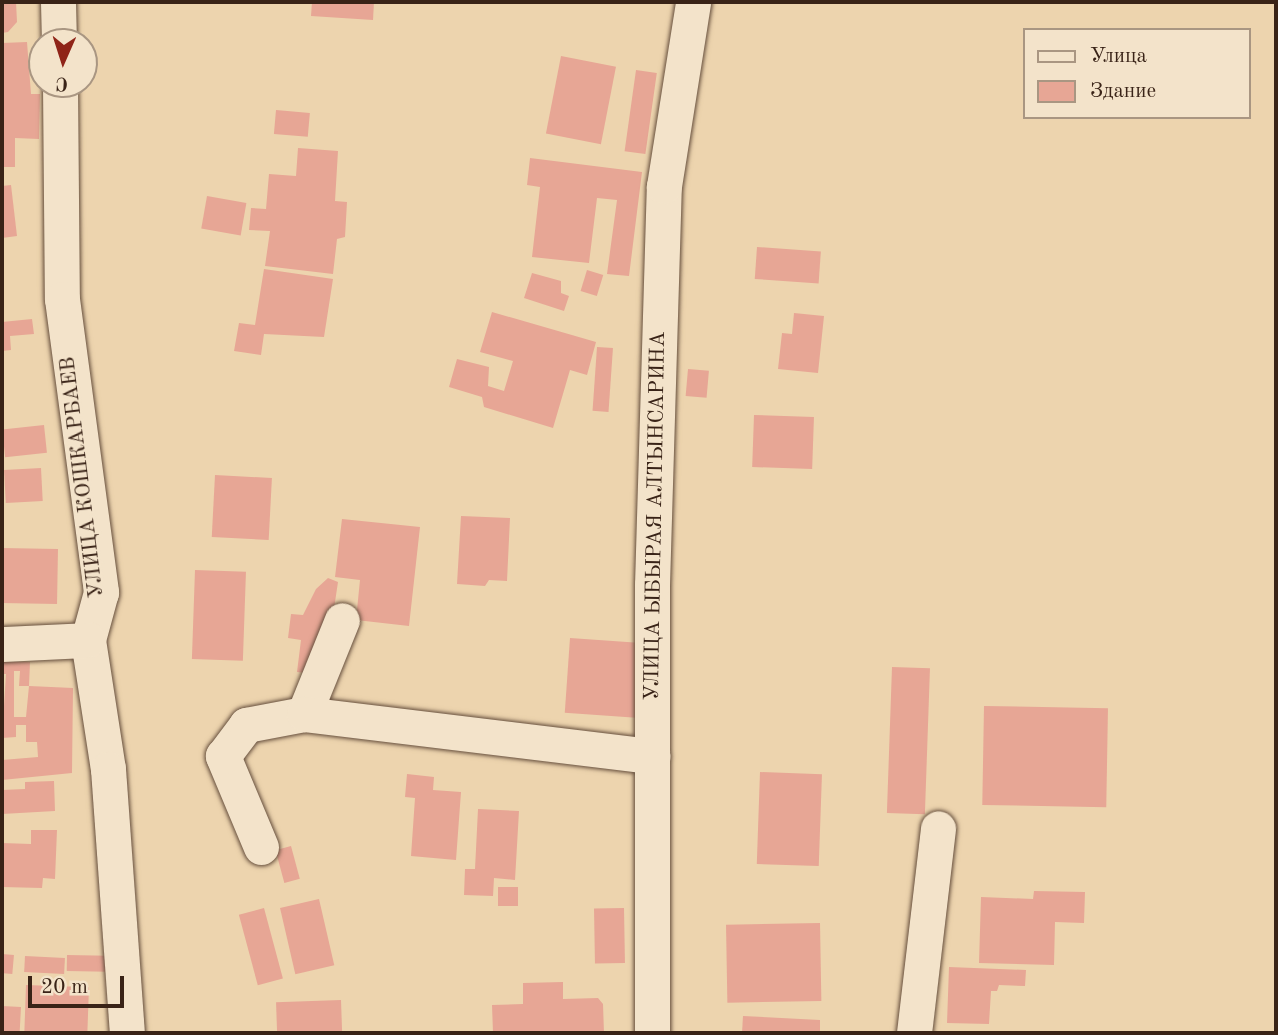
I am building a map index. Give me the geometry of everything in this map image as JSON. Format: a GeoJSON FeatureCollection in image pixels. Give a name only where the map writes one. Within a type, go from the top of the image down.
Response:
{"type":"FeatureCollection","features":[{"type":"Feature","properties":{"kind":"street"},"geometry":{"type":"LineString","coordinates":[[58,2],[59,28]]}},
{"type":"Feature","properties":{"kind":"street","name":"УЛИЦА ЫБЫРАЯ АЛТЫНСАРИНА"},"geometry":{"type":"LineString","coordinates":[[652,1033],[652,585],[664,186],[694,2]]}},
{"type":"Feature","properties":{"kind":"street","name":"УЛИЦА КОШКАРБАЕВ"},"geometry":{"type":"LineString","coordinates":[[60,98],[62,299],[101,592],[88,640],[108,769],[127,1033]]}},
{"type":"Feature","properties":{"kind":"street"},"geometry":{"type":"LineString","coordinates":[[304,713],[342,621]]}},
{"type":"Feature","properties":{"kind":"street"},"geometry":{"type":"LineString","coordinates":[[2,644],[88,640]]}},
{"type":"Feature","properties":{"kind":"street"},"geometry":{"type":"LineString","coordinates":[[261,848],[223,756],[246,725],[304,713],[652,756]]}},
{"type":"Feature","properties":{"kind":"street"},"geometry":{"type":"LineString","coordinates":[[914,1033],[938,828]]}},
{"type":"Feature","properties":{"kind":"building"},"geometry":{"type":"Polygon","coordinates":[[[2,2],[16,2],[17,22],[8,32],[2,33],[2,2]]]}},
{"type":"Feature","properties":{"kind":"building"},"geometry":{"type":"Polygon","coordinates":[[[312,2],[374,2],[373,20],[311,16],[312,2]]]}},
{"type":"Feature","properties":{"kind":"building"},"geometry":{"type":"Polygon","coordinates":[[[27,42],[28,98],[40,98],[39,139],[15,138],[15,167],[2,167],[2,43],[27,42]]]}},
{"type":"Feature","properties":{"kind":"building"},"geometry":{"type":"Polygon","coordinates":[[[561,56],[616,67],[601,144],[546,134],[561,56]]]}},
{"type":"Feature","properties":{"kind":"building"},"geometry":{"type":"Polygon","coordinates":[[[636,70],[657,73],[645,154],[625,151],[636,70]]]}},
{"type":"Feature","properties":{"kind":"building"},"geometry":{"type":"Polygon","coordinates":[[[276,110],[310,113],[308,137],[274,134],[276,110]]]}},
{"type":"Feature","properties":{"kind":"building"},"geometry":{"type":"Polygon","coordinates":[[[298,148],[338,151],[335,201],[347,202],[345,237],[337,239],[333,274],[265,266],[270,231],[249,230],[251,208],[266,209],[269,174],[296,176],[298,148]]]}},
{"type":"Feature","properties":{"kind":"building"},"geometry":{"type":"Polygon","coordinates":[[[530,158],[642,172],[629,276],[607,274],[617,200],[597,198],[589,263],[532,257],[540,187],[527,185],[530,158]]]}},
{"type":"Feature","properties":{"kind":"building"},"geometry":{"type":"Polygon","coordinates":[[[11,185],[17,236],[2,238],[2,186],[11,185]]]}},
{"type":"Feature","properties":{"kind":"building"},"geometry":{"type":"Polygon","coordinates":[[[207,196],[246,203],[241,235],[201,228],[207,196]]]}},
{"type":"Feature","properties":{"kind":"building"},"geometry":{"type":"Polygon","coordinates":[[[757,247],[821,251],[819,283],[755,279],[757,247]]]}},
{"type":"Feature","properties":{"kind":"building"},"geometry":{"type":"Polygon","coordinates":[[[264,269],[333,279],[324,337],[264,334],[261,355],[234,351],[239,323],[255,325],[264,269]]]}},
{"type":"Feature","properties":{"kind":"building"},"geometry":{"type":"Polygon","coordinates":[[[587,270],[603,275],[597,296],[581,291],[587,270]]]}},
{"type":"Feature","properties":{"kind":"building"},"geometry":{"type":"Polygon","coordinates":[[[532,273],[561,281],[561,293],[569,296],[564,311],[524,298],[532,273]]]}},
{"type":"Feature","properties":{"kind":"building"},"geometry":{"type":"Polygon","coordinates":[[[492,312],[596,342],[587,375],[570,370],[553,428],[484,407],[482,397],[449,387],[457,359],[489,367],[488,386],[504,391],[513,361],[480,352],[492,312]]]}},
{"type":"Feature","properties":{"kind":"building"},"geometry":{"type":"Polygon","coordinates":[[[794,313],[824,316],[818,373],[778,369],[782,333],[792,334],[794,313]]]}},
{"type":"Feature","properties":{"kind":"building"},"geometry":{"type":"Polygon","coordinates":[[[32,319],[34,334],[10,336],[11,350],[2,351],[2,322],[32,319]]]}},
{"type":"Feature","properties":{"kind":"building"},"geometry":{"type":"Polygon","coordinates":[[[597,347],[613,348],[608,412],[593,411],[597,347]]]}},
{"type":"Feature","properties":{"kind":"building"},"geometry":{"type":"Polygon","coordinates":[[[688,369],[709,371],[707,398],[686,396],[688,369]]]}},
{"type":"Feature","properties":{"kind":"building"},"geometry":{"type":"Polygon","coordinates":[[[754,415],[814,417],[812,469],[752,467],[754,415]]]}},
{"type":"Feature","properties":{"kind":"building"},"geometry":{"type":"Polygon","coordinates":[[[44,425],[47,453],[5,457],[2,429],[44,425]]]}},
{"type":"Feature","properties":{"kind":"building"},"geometry":{"type":"Polygon","coordinates":[[[41,468],[43,501],[6,503],[4,470],[41,468]]]}},
{"type":"Feature","properties":{"kind":"building"},"geometry":{"type":"Polygon","coordinates":[[[215,475],[272,478],[269,540],[212,537],[215,475]]]}},
{"type":"Feature","properties":{"kind":"building"},"geometry":{"type":"Polygon","coordinates":[[[461,516],[510,518],[507,581],[489,580],[485,586],[457,584],[461,516]]]}},
{"type":"Feature","properties":{"kind":"building"},"geometry":{"type":"Polygon","coordinates":[[[342,519],[420,527],[409,626],[356,620],[360,580],[335,577],[342,519]]]}},
{"type":"Feature","properties":{"kind":"building"},"geometry":{"type":"Polygon","coordinates":[[[2,548],[58,549],[57,604],[2,603],[2,548]]]}},
{"type":"Feature","properties":{"kind":"building"},"geometry":{"type":"Polygon","coordinates":[[[195,570],[246,572],[243,661],[192,659],[195,570]]]}},
{"type":"Feature","properties":{"kind":"building"},"geometry":{"type":"Polygon","coordinates":[[[328,578],[338,582],[332,622],[306,673],[297,672],[301,640],[288,638],[291,614],[303,615],[316,589],[328,578]]]}},
{"type":"Feature","properties":{"kind":"building"},"geometry":{"type":"Polygon","coordinates":[[[570,638],[645,643],[640,718],[565,713],[570,638]]]}},
{"type":"Feature","properties":{"kind":"building"},"geometry":{"type":"Polygon","coordinates":[[[2,661],[30,662],[29,686],[73,688],[72,773],[2,780],[2,760],[38,757],[37,742],[26,742],[26,725],[16,725],[16,737],[2,738],[6,674],[2,674],[2,661]],[[14,671],[14,717],[26,717],[29,686],[19,686],[20,671],[14,671]]]}},
{"type":"Feature","properties":{"kind":"building"},"geometry":{"type":"Polygon","coordinates":[[[892,667],[930,668],[925,814],[887,813],[892,667]]]}},
{"type":"Feature","properties":{"kind":"building"},"geometry":{"type":"Polygon","coordinates":[[[984,706],[1108,708],[1106,807],[982,805],[984,706]]]}},
{"type":"Feature","properties":{"kind":"building"},"geometry":{"type":"Polygon","coordinates":[[[760,772],[822,774],[819,866],[757,864],[760,772]]]}},
{"type":"Feature","properties":{"kind":"building"},"geometry":{"type":"Polygon","coordinates":[[[407,774],[434,777],[433,790],[461,792],[456,860],[411,856],[415,798],[405,797],[407,774]]]}},
{"type":"Feature","properties":{"kind":"building"},"geometry":{"type":"Polygon","coordinates":[[[54,781],[55,811],[2,814],[2,790],[25,789],[25,782],[54,781]]]}},
{"type":"Feature","properties":{"kind":"building"},"geometry":{"type":"Polygon","coordinates":[[[478,809],[519,811],[515,880],[494,878],[493,896],[464,895],[465,869],[475,869],[478,809]]]}},
{"type":"Feature","properties":{"kind":"building"},"geometry":{"type":"Polygon","coordinates":[[[31,830],[57,830],[55,879],[43,878],[42,888],[2,887],[2,843],[31,844],[31,830]]]}},
{"type":"Feature","properties":{"kind":"building"},"geometry":{"type":"Polygon","coordinates":[[[291,846],[300,879],[284,883],[276,850],[291,846]]]}},
{"type":"Feature","properties":{"kind":"building"},"geometry":{"type":"Polygon","coordinates":[[[498,887],[518,887],[518,906],[498,906],[498,887]]]}},
{"type":"Feature","properties":{"kind":"building"},"geometry":{"type":"Polygon","coordinates":[[[1034,891],[1085,892],[1084,923],[1055,922],[1054,965],[979,963],[981,897],[1033,899],[1034,891]]]}},
{"type":"Feature","properties":{"kind":"building"},"geometry":{"type":"Polygon","coordinates":[[[319,899],[334,965],[295,974],[280,908],[319,899]]]}},
{"type":"Feature","properties":{"kind":"building"},"geometry":{"type":"Polygon","coordinates":[[[264,908],[283,979],[258,985],[239,915],[264,908]]]}},
{"type":"Feature","properties":{"kind":"building"},"geometry":{"type":"Polygon","coordinates":[[[624,908],[625,963],[595,964],[594,909],[624,908]]]}},
{"type":"Feature","properties":{"kind":"building"},"geometry":{"type":"Polygon","coordinates":[[[820,923],[821,1001],[727,1003],[726,925],[820,923]]]}},
{"type":"Feature","properties":{"kind":"building"},"geometry":{"type":"Polygon","coordinates":[[[2,954],[14,955],[12,974],[2,973],[2,954]]]}},
{"type":"Feature","properties":{"kind":"building"},"geometry":{"type":"Polygon","coordinates":[[[67,955],[108,956],[108,972],[67,971],[67,955]]]}},
{"type":"Feature","properties":{"kind":"building"},"geometry":{"type":"Polygon","coordinates":[[[25,956],[65,958],[64,974],[24,972],[25,956]]]}},
{"type":"Feature","properties":{"kind":"building"},"geometry":{"type":"Polygon","coordinates":[[[949,967],[1026,970],[1025,986],[999,985],[997,991],[991,991],[989,1024],[947,1023],[949,967]]]}},
{"type":"Feature","properties":{"kind":"building"},"geometry":{"type":"Polygon","coordinates":[[[563,982],[563,999],[598,998],[603,1004],[604,1033],[493,1033],[492,1005],[523,1004],[523,983],[563,982]]]}},
{"type":"Feature","properties":{"kind":"building"},"geometry":{"type":"Polygon","coordinates":[[[26,985],[89,987],[87,1033],[24,1033],[26,985]]]}},
{"type":"Feature","properties":{"kind":"building"},"geometry":{"type":"Polygon","coordinates":[[[341,1000],[342,1033],[277,1033],[276,1002],[341,1000]]]}},
{"type":"Feature","properties":{"kind":"building"},"geometry":{"type":"Polygon","coordinates":[[[2,1006],[21,1007],[20,1033],[2,1033],[2,1006]]]}},
{"type":"Feature","properties":{"kind":"building"},"geometry":{"type":"Polygon","coordinates":[[[743,1016],[820,1020],[820,1033],[742,1033],[743,1016]]]}}]}
